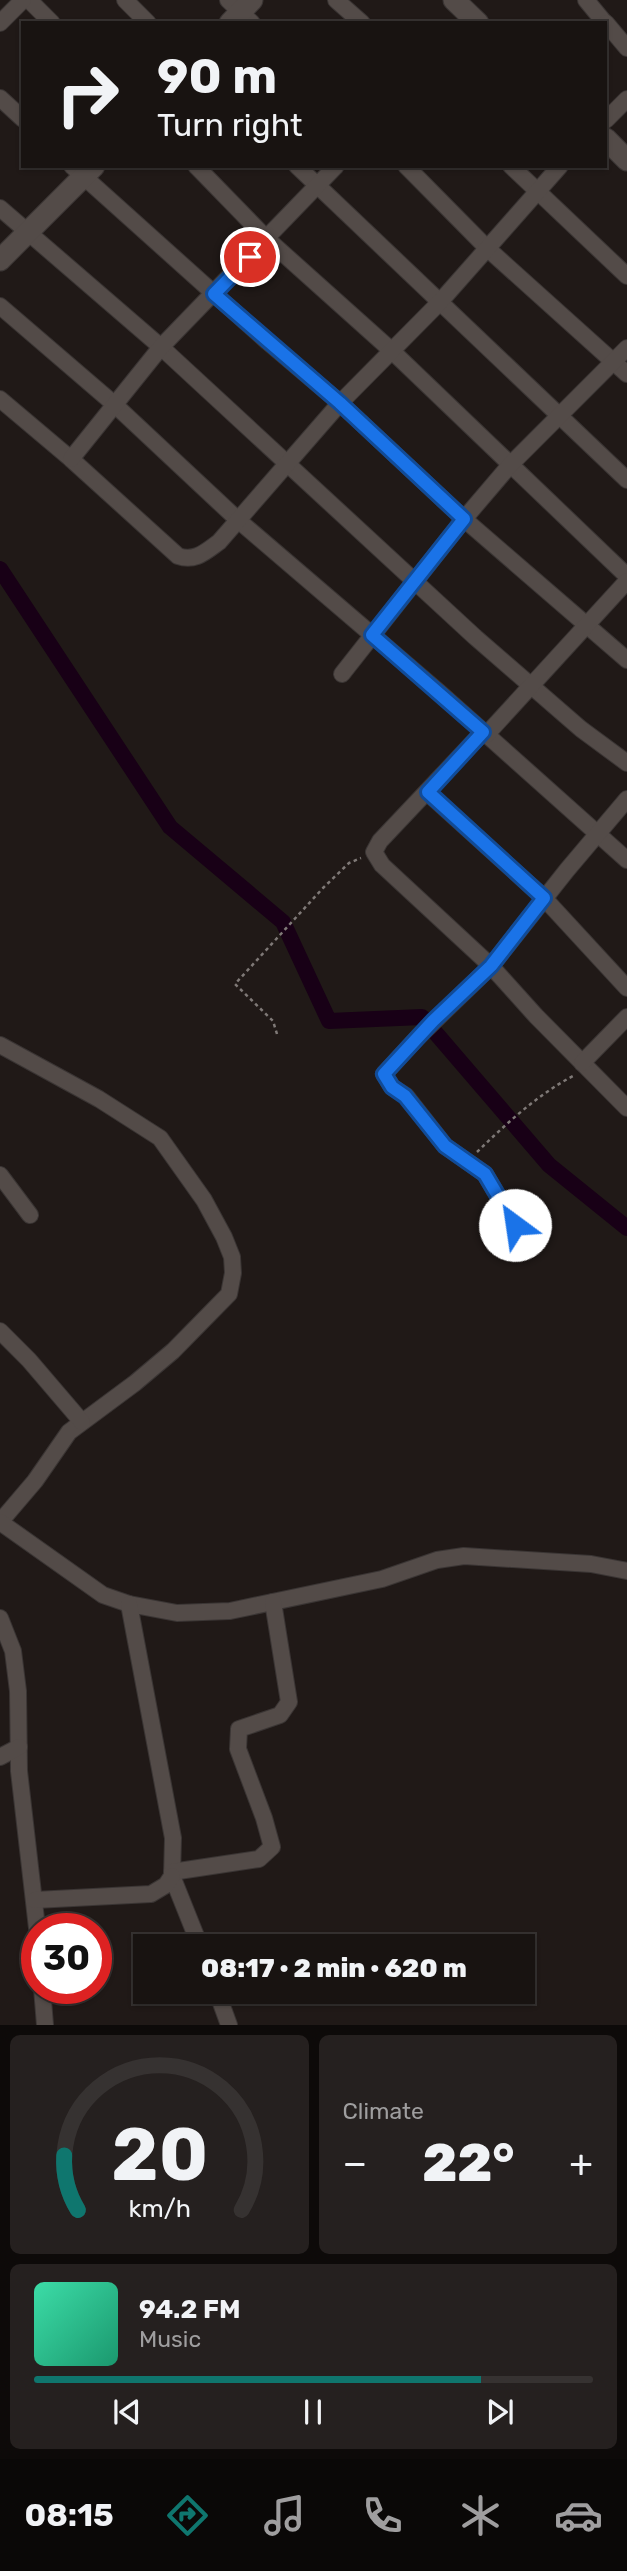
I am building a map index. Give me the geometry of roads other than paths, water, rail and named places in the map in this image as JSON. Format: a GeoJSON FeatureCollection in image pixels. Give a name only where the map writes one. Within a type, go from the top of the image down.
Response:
{"type":"FeatureCollection","features":[{"type":"Feature","properties":{"kind":"street"},"geometry":{"type":"LineString","coordinates":[[0,23],[23,0]]}},
{"type":"Feature","properties":{"kind":"street"},"geometry":{"type":"LineString","coordinates":[[29,0],[50,21]]}},
{"type":"Feature","properties":{"kind":"street"},"geometry":{"type":"LineString","coordinates":[[125,0],[146,21]]}},
{"type":"Feature","properties":{"kind":"street"},"geometry":{"type":"LineString","coordinates":[[336,0],[360,21]]}},
{"type":"Feature","properties":{"kind":"street"},"geometry":{"type":"LineString","coordinates":[[586,0],[603,21]]}},
{"type":"Feature","properties":{"kind":"street"},"geometry":{"type":"LineString","coordinates":[[607,25],[627,48]]}},
{"type":"Feature","properties":{"kind":"street"},"geometry":{"type":"LineString","coordinates":[[0,98],[21,117]]}},
{"type":"Feature","properties":{"kind":"street"},"geometry":{"type":"LineString","coordinates":[[607,119],[627,99]]}},
{"type":"Feature","properties":{"kind":"street"},"geometry":{"type":"LineString","coordinates":[[607,140],[627,160]]}},
{"type":"Feature","properties":{"kind":"street"},"geometry":{"type":"LineString","coordinates":[[198,168],[267,239],[391,351],[627,578],[531,685],[380,841],[374,852],[382,865],[491,966],[627,1108]]}},
{"type":"Feature","properties":{"kind":"street"},"geometry":{"type":"LineString","coordinates":[[299,168],[627,480]]}},
{"type":"Feature","properties":{"kind":"street"},"geometry":{"type":"LineString","coordinates":[[71,459],[161,346],[334,168]]}},
{"type":"Feature","properties":{"kind":"street"},"geometry":{"type":"LineString","coordinates":[[408,168],[488,249],[627,374]]}},
{"type":"Feature","properties":{"kind":"street"},"geometry":{"type":"LineString","coordinates":[[513,168],[627,276]]}},
{"type":"Feature","properties":{"kind":"street"},"geometry":{"type":"LineString","coordinates":[[0,399],[178,556],[189,560],[200,556],[219,542],[340,403],[439,303],[558,168]]}},
{"type":"Feature","properties":{"kind":"street"},"geometry":{"type":"LineString","coordinates":[[0,260],[84,170],[214,294],[340,403],[464,519],[627,660]]}},
{"type":"Feature","properties":{"kind":"street"},"geometry":{"type":"LineString","coordinates":[[0,208],[161,346],[415,582],[531,685],[581,729],[627,763]]}},
{"type":"Feature","properties":{"kind":"street"},"geometry":{"type":"LineString","coordinates":[[0,306],[114,404],[238,520],[627,860]]}},
{"type":"Feature","properties":{"kind":"street"},"geometry":{"type":"LineString","coordinates":[[342,674],[510,465],[627,348]]}},
{"type":"Feature","properties":{"kind":"street"},"geometry":{"type":"LineString","coordinates":[[428,792],[544,898],[627,988]]}},
{"type":"Feature","properties":{"kind":"street"},"geometry":{"type":"LineString","coordinates":[[515,1225],[485,1174],[445,1146],[405,1096],[392,1087],[384,1074],[491,966],[627,799]]}},
{"type":"Feature","properties":{"kind":"street"},"geometry":{"type":"LineString","coordinates":[[585,1066],[627,1017]]}},
{"type":"Feature","properties":{"kind":"street"},"geometry":{"type":"LineString","coordinates":[[0,1045],[99,1099],[160,1138],[204,1200],[232,1257],[233,1273],[229,1294],[163,1359],[69,1432],[35,1481],[0,1522],[103,1595],[129,1604],[177,1613],[230,1611],[382,1578],[437,1560],[464,1556],[591,1564],[627,1571]]}},
{"type":"Feature","properties":{"kind":"street"},"geometry":{"type":"LineString","coordinates":[[0,1175],[30,1215]]}},
{"type":"Feature","properties":{"kind":"street"},"geometry":{"type":"LineString","coordinates":[[0,1331],[29,1360],[82,1422]]}},
{"type":"Feature","properties":{"kind":"street"},"geometry":{"type":"LineString","coordinates":[[172,1874],[259,1859],[272,1847],[238,1749],[239,1728],[280,1715],[289,1702],[273,1602]]}},
{"type":"Feature","properties":{"kind":"street"},"geometry":{"type":"LineString","coordinates":[[129,1604],[173,1838],[172,1874],[195,1934]]}},
{"type":"Feature","properties":{"kind":"street"},"geometry":{"type":"LineString","coordinates":[[0,1618],[13,1651],[18,1691],[19,1770],[36,1913]]}},
{"type":"Feature","properties":{"kind":"street"},"geometry":{"type":"LineString","coordinates":[[0,1757],[19,1747]]}},
{"type":"Feature","properties":{"kind":"street"},"geometry":{"type":"LineString","coordinates":[[35,1900],[151,1894],[166,1885],[172,1874]]}},
{"type":"Feature","properties":{"kind":"street"},"geometry":{"type":"LineString","coordinates":[[43,2004],[45,2025]]}},
{"type":"Feature","properties":{"kind":"street"},"geometry":{"type":"LineString","coordinates":[[221,2004],[229,2025]]}},
{"type":"Feature","properties":{"kind":"waterway"},"geometry":{"type":"LineString","coordinates":[[0,569],[170,827],[283,922],[329,1021],[422,1017],[549,1165],[627,1228]]}}]}
